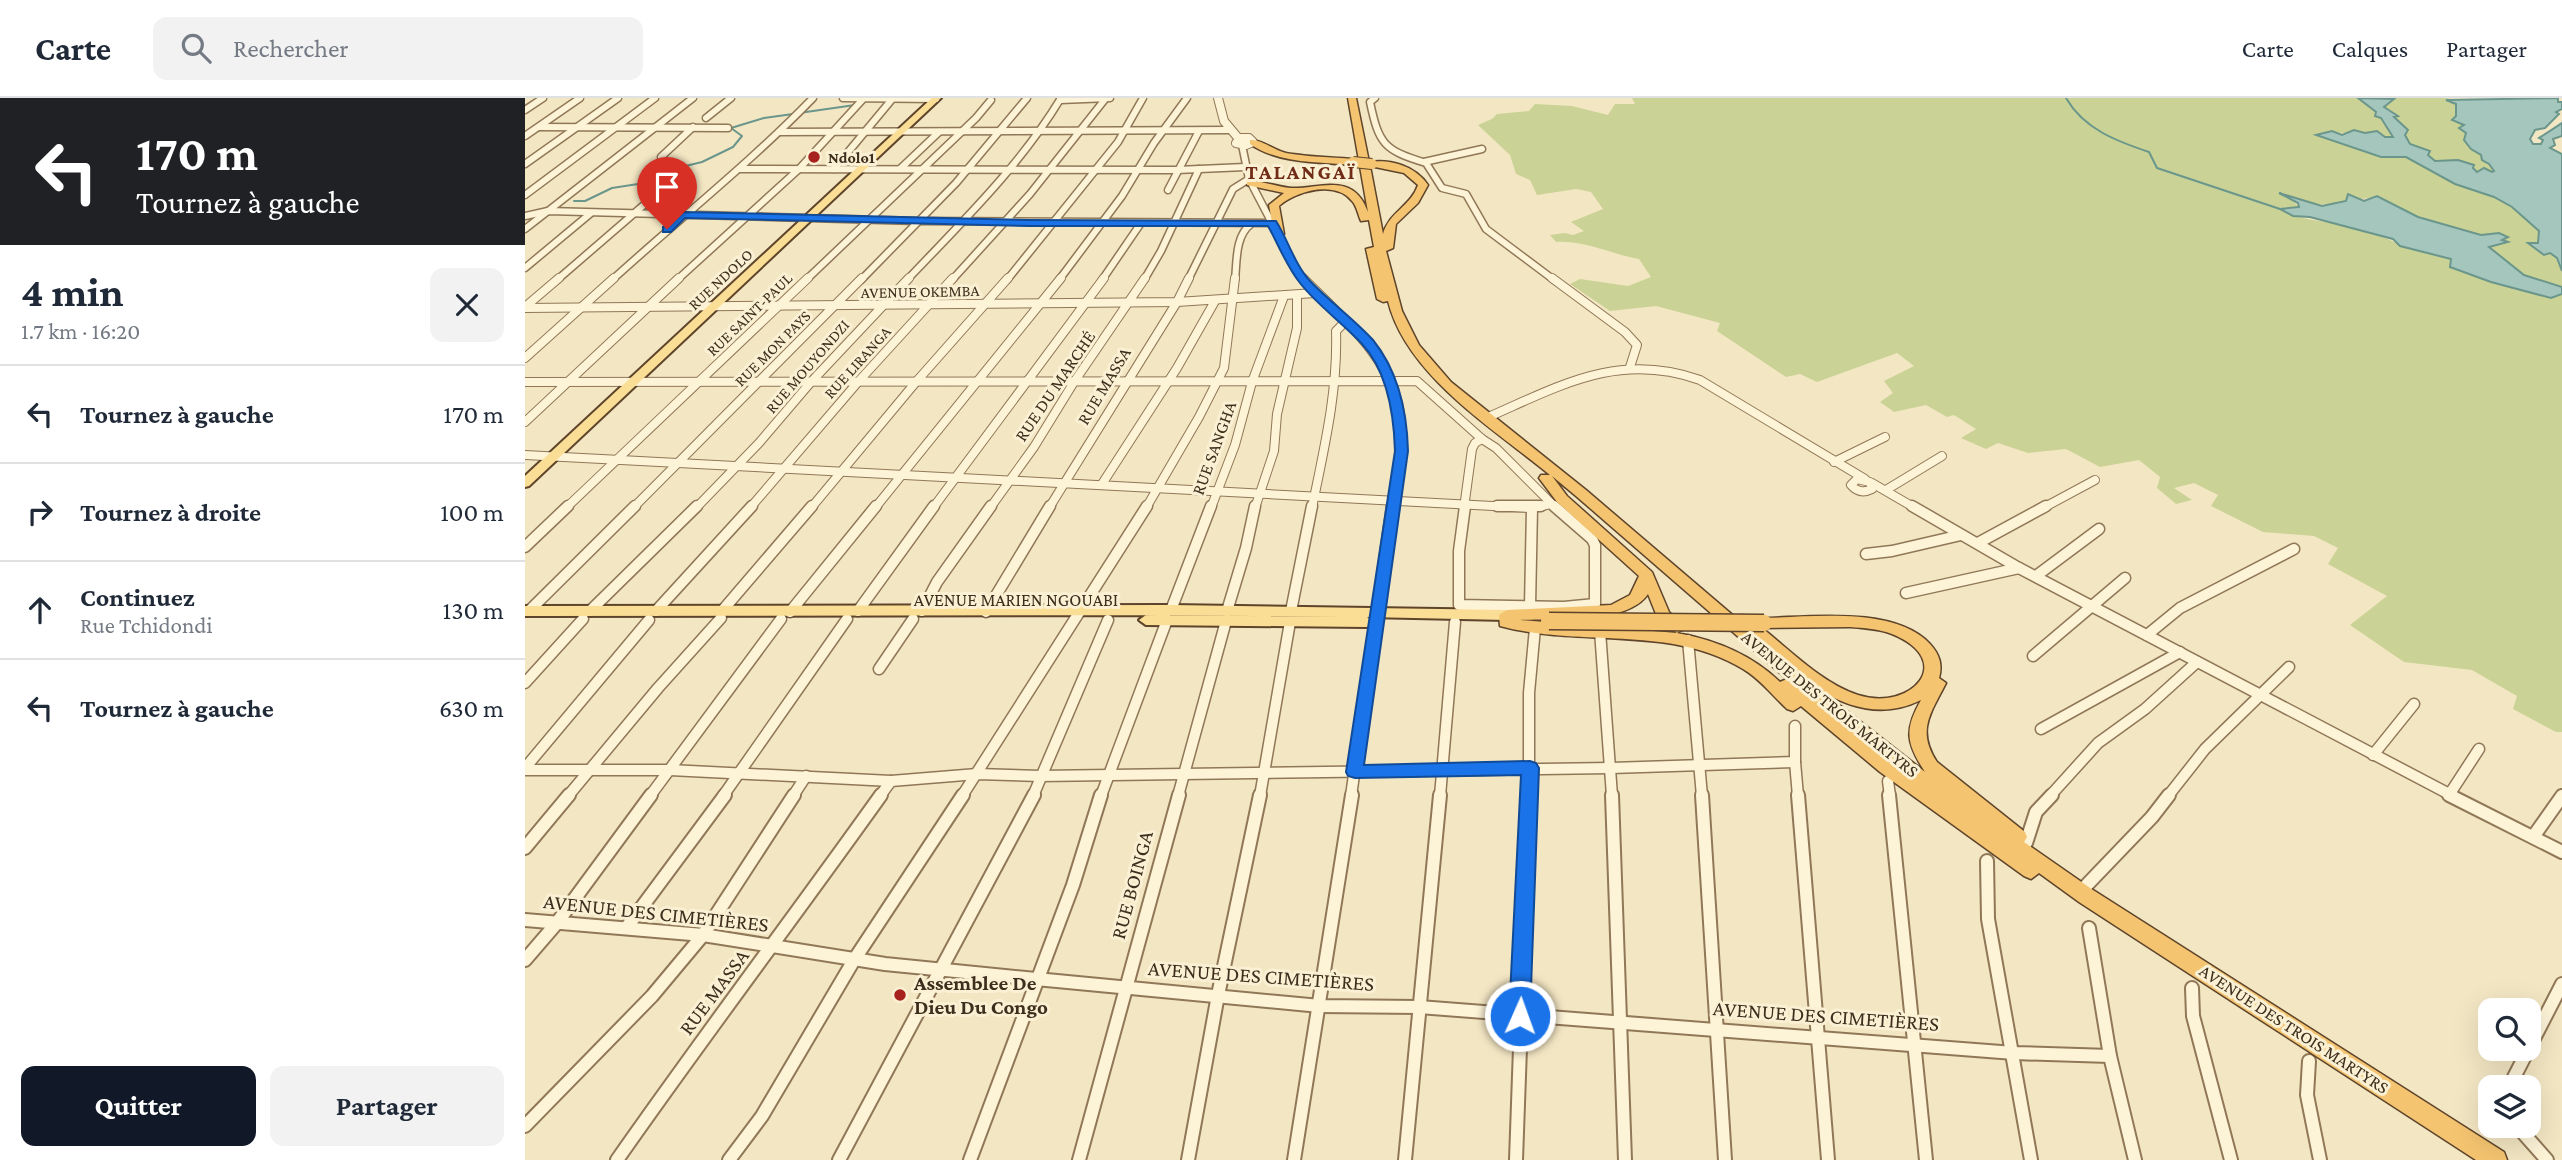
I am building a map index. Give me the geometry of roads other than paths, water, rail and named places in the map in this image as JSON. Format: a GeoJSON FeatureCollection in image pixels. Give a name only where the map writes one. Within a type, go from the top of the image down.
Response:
{"type":"FeatureCollection","features":[{"type":"Feature","properties":{"kind":"highway","name":"AVENUE DES TROIS MARTYRS"},"geometry":{"type":"LineString","coordinates":[[1344,98],[1365,219],[1389,318],[1413,360],[1450,400],[1675,586],[1818,713],[1994,856],[2476,1160]]}},
{"type":"Feature","properties":{"kind":"highway","name":"AVENUE DES TROIS MARTYRS"},"geometry":{"type":"LineString","coordinates":[[1352,98],[1380,244],[1396,311],[1414,346],[1447,385],[1581,493],[1864,736],[1997,834],[2084,893],[2496,1160]]}},
{"type":"Feature","properties":{"kind":"highway"},"geometry":{"type":"LineString","coordinates":[[1253,142],[1262,149],[1282,154],[1372,164],[1409,171],[1418,177],[1423,185],[1417,197],[1395,216],[1388,226],[1388,272]]}},
{"type":"Feature","properties":{"kind":"highway"},"geometry":{"type":"LineString","coordinates":[[1250,181],[1270,189],[1297,191],[1326,188],[1347,192],[1356,199],[1365,219]]}},
{"type":"Feature","properties":{"kind":"highway"},"geometry":{"type":"LineString","coordinates":[[1279,234],[1274,205],[1286,195],[1297,191]]}},
{"type":"Feature","properties":{"kind":"highway"},"geometry":{"type":"LineString","coordinates":[[1546,478],[1562,499],[1647,575],[1653,585],[1661,616],[1693,641]]}},
{"type":"Feature","properties":{"kind":"highway"},"geometry":{"type":"LineString","coordinates":[[1627,533],[1653,550],[1837,692],[1861,702],[1892,704],[1931,689]]}},
{"type":"Feature","properties":{"kind":"highway"},"geometry":{"type":"LineString","coordinates":[[1506,618],[1618,608],[1642,594],[1647,575]]}},
{"type":"Feature","properties":{"kind":"highway"},"geometry":{"type":"LineString","coordinates":[[1506,618],[1600,631],[1650,633],[1693,641],[1752,666],[1806,716],[1888,781],[1994,856]]}},
{"type":"Feature","properties":{"kind":"highway"},"geometry":{"type":"LineString","coordinates":[[1544,622],[1862,619],[1887,622],[1906,629],[1927,643],[1936,656],[1940,676],[1931,689],[1916,730],[1920,752],[1931,767],[2084,893]]}},
{"type":"Feature","properties":{"kind":"main road","name":"RUE NDOLO"},"geometry":{"type":"LineString","coordinates":[[525,483],[937,99]]}},
{"type":"Feature","properties":{"kind":"main road"},"geometry":{"type":"LineString","coordinates":[[917,615],[986,612],[1076,616],[1169,615]]}},
{"type":"Feature","properties":{"kind":"main road","name":"AVENUE MARIEN NGOUABI"},"geometry":{"type":"LineString","coordinates":[[526,613],[1076,616],[1108,620],[1169,615],[1375,617],[1455,622],[1506,618]]}},
{"type":"Feature","properties":{"kind":"main road"},"geometry":{"type":"LineString","coordinates":[[1375,617],[1506,618]]}},
{"type":"Feature","properties":{"kind":"street"},"geometry":{"type":"LineString","coordinates":[[525,110],[543,98]]}},
{"type":"Feature","properties":{"kind":"street"},"geometry":{"type":"LineString","coordinates":[[525,136],[580,98]]}},
{"type":"Feature","properties":{"kind":"street"},"geometry":{"type":"LineString","coordinates":[[525,164],[618,98]]}},
{"type":"Feature","properties":{"kind":"street"},"geometry":{"type":"LineString","coordinates":[[525,195],[655,98]]}},
{"type":"Feature","properties":{"kind":"street"},"geometry":{"type":"LineString","coordinates":[[525,229],[692,98]]}},
{"type":"Feature","properties":{"kind":"street"},"geometry":{"type":"LineString","coordinates":[[706,118],[731,98]]}},
{"type":"Feature","properties":{"kind":"street"},"geometry":{"type":"LineString","coordinates":[[525,358],[683,215],[740,169],[813,98]]}},
{"type":"Feature","properties":{"kind":"street"},"geometry":{"type":"LineString","coordinates":[[843,98],[937,99]]}},
{"type":"Feature","properties":{"kind":"street"},"geometry":{"type":"LineString","coordinates":[[525,422],[565,382],[799,169],[864,98]]}},
{"type":"Feature","properties":{"kind":"street"},"geometry":{"type":"LineString","coordinates":[[834,169],[893,98]]}},
{"type":"Feature","properties":{"kind":"street","name":"RUE MON PAYS"},"geometry":{"type":"LineString","coordinates":[[526,613],[969,169],[1027,98]]}},
{"type":"Feature","properties":{"kind":"street"},"geometry":{"type":"LineString","coordinates":[[1061,99],[1108,98]]}},
{"type":"Feature","properties":{"kind":"street","name":"RUE LIRANGA"},"geometry":{"type":"LineString","coordinates":[[525,769],[653,615],[786,469],[858,382],[1005,223],[1108,98]]}},
{"type":"Feature","properties":{"kind":"street"},"geometry":{"type":"LineString","coordinates":[[525,848],[916,382],[987,304],[1096,169],[1143,98]]}},
{"type":"Feature","properties":{"kind":"street"},"geometry":{"type":"LineString","coordinates":[[525,960],[556,924],[786,616],[1042,303],[1187,98]]}},
{"type":"Feature","properties":{"kind":"street"},"geometry":{"type":"LineString","coordinates":[[1218,98],[1219,109],[1240,142],[1244,167],[1250,181],[1298,273],[1315,293],[1368,343],[1389,382],[1401,419],[1401,451],[1375,617],[1367,692],[1294,1160]]}},
{"type":"Feature","properties":{"kind":"street"},"geometry":{"type":"LineString","coordinates":[[1375,98],[1370,102],[1373,123],[1384,145],[1397,154],[1425,162],[1482,149]]}},
{"type":"Feature","properties":{"kind":"street","name":"RUE MOUYONDZI"},"geometry":{"type":"LineString","coordinates":[[525,682],[587,615],[739,465],[880,306],[1011,169],[1041,131],[1061,99]]}},
{"type":"Feature","properties":{"kind":"street","name":"RUE SAINT-PAUL"},"geometry":{"type":"LineString","coordinates":[[525,547],[742,343],[991,100]]}},
{"type":"Feature","properties":{"kind":"street"},"geometry":{"type":"LineString","coordinates":[[539,127],[729,128]]}},
{"type":"Feature","properties":{"kind":"street"},"geometry":{"type":"LineString","coordinates":[[661,157],[693,127]]}},
{"type":"Feature","properties":{"kind":"street"},"geometry":{"type":"LineString","coordinates":[[779,132],[1230,130]]}},
{"type":"Feature","properties":{"kind":"street"},"geometry":{"type":"LineString","coordinates":[[1168,190],[1199,131]]}},
{"type":"Feature","properties":{"kind":"street"},"geometry":{"type":"LineString","coordinates":[[899,169],[939,132]]}},
{"type":"Feature","properties":{"kind":"street"},"geometry":{"type":"LineString","coordinates":[[1240,142],[1253,142]]}},
{"type":"Feature","properties":{"kind":"street"},"geometry":{"type":"LineString","coordinates":[[1425,162],[1442,188],[1466,194],[1486,229],[1633,339],[1637,345],[1630,367]]}},
{"type":"Feature","properties":{"kind":"street"},"geometry":{"type":"LineString","coordinates":[[740,169],[1177,170],[1244,167]]}},
{"type":"Feature","properties":{"kind":"street","name":"RUE DU MARCHÉ"},"geometry":{"type":"LineString","coordinates":[[879,669],[1131,302],[1175,223],[1199,169]]}},
{"type":"Feature","properties":{"kind":"street","name":"RUE MASSA"},"geometry":{"type":"LineString","coordinates":[[986,612],[1177,302],[1234,187],[1250,181]]}},
{"type":"Feature","properties":{"kind":"street"},"geometry":{"type":"LineString","coordinates":[[525,307],[667,185]]}},
{"type":"Feature","properties":{"kind":"street"},"geometry":{"type":"LineString","coordinates":[[525,216],[548,211],[1005,223],[1272,223]]}},
{"type":"Feature","properties":{"kind":"street"},"geometry":{"type":"LineString","coordinates":[[525,268],[591,213]]}},
{"type":"Feature","properties":{"kind":"street"},"geometry":{"type":"LineString","coordinates":[[627,928],[852,615],[1087,302],[1141,223]]}},
{"type":"Feature","properties":{"kind":"street"},"geometry":{"type":"LineString","coordinates":[[729,1160],[768,1106],[854,960],[977,774],[1159,487],[1199,417],[1224,368],[1240,236],[1251,224]]}},
{"type":"Feature","properties":{"kind":"street","name":"AVENUE OKEMBA"},"geometry":{"type":"LineString","coordinates":[[525,307],[833,307],[1177,302],[1315,293]]}},
{"type":"Feature","properties":{"kind":"street","name":"RUE BOINGA"},"geometry":{"type":"LineString","coordinates":[[1079,1160],[1246,548],[1258,492],[1274,450],[1277,414],[1297,328],[1297,295]]}},
{"type":"Feature","properties":{"kind":"street","name":"RUE SANGHA"},"geometry":{"type":"LineString","coordinates":[[969,1160],[1073,885],[1108,773],[1239,432],[1252,382],[1268,344],[1283,296]]}},
{"type":"Feature","properties":{"kind":"street"},"geometry":{"type":"LineString","coordinates":[[1102,484],[1205,322],[1215,301]]}},
{"type":"Feature","properties":{"kind":"street"},"geometry":{"type":"LineString","coordinates":[[1188,1160],[1218,995],[1265,771],[1291,617],[1325,445],[1335,382],[1335,331],[1346,321]]}},
{"type":"Feature","properties":{"kind":"street"},"geometry":{"type":"LineString","coordinates":[[1486,418],[1577,380],[1630,367],[1688,374],[2019,568],[2562,852]]}},
{"type":"Feature","properties":{"kind":"street"},"geometry":{"type":"LineString","coordinates":[[525,382],[1215,383],[1413,380],[1421,383],[1482,439],[1496,448],[1551,504],[1592,539],[1595,545],[1597,600],[1590,606],[1459,605],[1459,551],[1472,449],[1475,443],[1482,439]]}},
{"type":"Feature","properties":{"kind":"street"},"geometry":{"type":"LineString","coordinates":[[1838,464],[1885,437]]}},
{"type":"Feature","properties":{"kind":"street"},"geometry":{"type":"LineString","coordinates":[[525,455],[1218,489],[1532,508],[1551,504]]}},
{"type":"Feature","properties":{"kind":"street"},"geometry":{"type":"LineString","coordinates":[[1886,490],[1942,456]]}},
{"type":"Feature","properties":{"kind":"street"},"geometry":{"type":"LineString","coordinates":[[1838,464],[1854,480],[1853,488],[1861,491],[1872,489],[1868,481]]}},
{"type":"Feature","properties":{"kind":"street"},"geometry":{"type":"LineString","coordinates":[[1978,544],[2095,480]]}},
{"type":"Feature","properties":{"kind":"street"},"geometry":{"type":"LineString","coordinates":[[1530,606],[1532,508]]}},
{"type":"Feature","properties":{"kind":"street"},"geometry":{"type":"LineString","coordinates":[[2036,576],[2099,529]]}},
{"type":"Feature","properties":{"kind":"street"},"geometry":{"type":"LineString","coordinates":[[1865,554],[1892,551],[1962,535]]}},
{"type":"Feature","properties":{"kind":"street"},"geometry":{"type":"LineString","coordinates":[[2147,635],[2180,608],[2294,549]]}},
{"type":"Feature","properties":{"kind":"street"},"geometry":{"type":"LineString","coordinates":[[1906,593],[2019,568]]}},
{"type":"Feature","properties":{"kind":"street"},"geometry":{"type":"LineString","coordinates":[[2033,656],[2125,578]]}},
{"type":"Feature","properties":{"kind":"street"},"geometry":{"type":"LineString","coordinates":[[839,1160],[1030,804],[1108,620]]}},
{"type":"Feature","properties":{"kind":"street"},"geometry":{"type":"LineString","coordinates":[[1405,1160],[1455,622]]}},
{"type":"Feature","properties":{"kind":"street"},"geometry":{"type":"LineString","coordinates":[[1516,1160],[1530,768],[1529,693],[1544,622]]}},
{"type":"Feature","properties":{"kind":"street"},"geometry":{"type":"LineString","coordinates":[[1600,631],[1611,768],[1625,1160]]}},
{"type":"Feature","properties":{"kind":"street"},"geometry":{"type":"LineString","coordinates":[[1693,641],[1724,1160]]}},
{"type":"Feature","properties":{"kind":"street"},"geometry":{"type":"LineString","coordinates":[[2041,729],[2180,653]]}},
{"type":"Feature","properties":{"kind":"street"},"geometry":{"type":"LineString","coordinates":[[2026,843],[2036,812],[2098,743],[2145,709],[2197,663]]}},
{"type":"Feature","properties":{"kind":"street"},"geometry":{"type":"LineString","coordinates":[[2084,893],[2152,817],[2205,749],[2288,667]]}},
{"type":"Feature","properties":{"kind":"street"},"geometry":{"type":"LineString","coordinates":[[2373,755],[2414,704]]}},
{"type":"Feature","properties":{"kind":"street"},"geometry":{"type":"LineString","coordinates":[[1795,726],[1795,761],[1828,1160]]}},
{"type":"Feature","properties":{"kind":"street"},"geometry":{"type":"LineString","coordinates":[[2449,795],[2479,749]]}},
{"type":"Feature","properties":{"kind":"street"},"geometry":{"type":"LineString","coordinates":[[525,769],[670,770],[891,780],[977,774],[1040,776],[1611,768],[1795,761]]}},
{"type":"Feature","properties":{"kind":"street"},"geometry":{"type":"LineString","coordinates":[[525,1126],[653,996],[703,935],[806,776]]}},
{"type":"Feature","properties":{"kind":"street","name":"RUE MASSA"},"geometry":{"type":"LineString","coordinates":[[617,1160],[891,780]]}},
{"type":"Feature","properties":{"kind":"street"},"geometry":{"type":"LineString","coordinates":[[1888,781],[1920,1118],[1927,1160]]}},
{"type":"Feature","properties":{"kind":"street"},"geometry":{"type":"LineString","coordinates":[[2533,837],[2562,796]]}},
{"type":"Feature","properties":{"kind":"street"},"geometry":{"type":"LineString","coordinates":[[1994,856],[1988,919],[2031,1160]]}},
{"type":"Feature","properties":{"kind":"street","name":"AVENUE DES CIMETIÈRES"},"geometry":{"type":"LineString","coordinates":[[525,919],[556,924],[703,935],[854,960],[939,970],[1320,1006],[1419,1007],[2014,1053],[2110,1056]]}},
{"type":"Feature","properties":{"kind":"street"},"geometry":{"type":"LineString","coordinates":[[2089,928],[2110,1056],[2135,1160]]}},
{"type":"Feature","properties":{"kind":"street"},"geometry":{"type":"LineString","coordinates":[[2515,1075],[2562,984]]}},
{"type":"Feature","properties":{"kind":"street"},"geometry":{"type":"LineString","coordinates":[[2192,988],[2193,1016],[2231,1160]]}},
{"type":"Feature","properties":{"kind":"street"},"geometry":{"type":"LineString","coordinates":[[2309,1061],[2307,1095],[2320,1160]]}},
{"type":"Feature","properties":{"kind":"street"},"geometry":{"type":"LineString","coordinates":[[2528,1138],[2547,1160]]}},
{"type":"Feature","properties":{"kind":"water"},"geometry":{"type":"Polygon","coordinates":[[[2358,98],[2394,99],[2384,107],[2398,116],[2394,117],[2408,130],[2405,135],[2410,144],[2430,151],[2428,155],[2435,161],[2458,160],[2474,165],[2473,168],[2477,172],[2484,168],[2492,172],[2494,171],[2489,164],[2464,140],[2466,133],[2459,128],[2464,125],[2452,120],[2456,116],[2456,104],[2446,100],[2558,98],[2558,102],[2562,102],[2562,109],[2556,112],[2559,114],[2545,128],[2535,130],[2530,139],[2533,144],[2541,144],[2543,140],[2539,138],[2562,123],[2562,136],[2553,139],[2555,145],[2550,148],[2562,154],[2562,271],[2557,258],[2550,253],[2544,255],[2528,243],[2538,243],[2539,231],[2512,207],[2494,197],[2455,184],[2406,157],[2381,157],[2316,135],[2332,131],[2342,135],[2354,130],[2365,133],[2377,131],[2385,137],[2393,137],[2381,118],[2375,116],[2376,112],[2358,98]]]}},
{"type":"Feature","properties":{"kind":"water"},"geometry":{"type":"Polygon","coordinates":[[[2279,193],[2322,206],[2346,201],[2348,194],[2364,201],[2377,196],[2418,217],[2481,235],[2499,233],[2508,237],[2502,240],[2508,242],[2489,247],[2524,275],[2562,287],[2562,294],[2551,298],[2491,282],[2450,267],[2451,259],[2400,246],[2393,239],[2310,217],[2293,216],[2280,209],[2299,207],[2298,203],[2279,193]]]}},
{"type":"Feature","properties":{"kind":"waterway"},"geometry":{"type":"LineString","coordinates":[[2066,98],[2073,109],[2091,126],[2149,152],[2157,168],[2280,209]]}},
{"type":"Feature","properties":{"kind":"waterway"},"geometry":{"type":"LineString","coordinates":[[799,113],[855,105]]}},
{"type":"Feature","properties":{"kind":"waterway"},"geometry":{"type":"LineString","coordinates":[[574,201],[585,201],[612,188],[651,182],[665,171],[702,162],[733,147],[742,136],[731,128],[764,118],[793,114]]}},
{"type":"Feature","properties":{"kind":"place","name":"Ndolo1"},"geometry":{"type":"Point","coordinates":[814,157]}},
{"type":"Feature","properties":{"kind":"place","name":"Assemblee De Dieu Du Congo"},"geometry":{"type":"Point","coordinates":[900,995]}},
{"type":"Feature","properties":{"kind":"district","name":"TALANGAÏ"},"geometry":{"type":"Point","coordinates":[1301,172]}}]}
